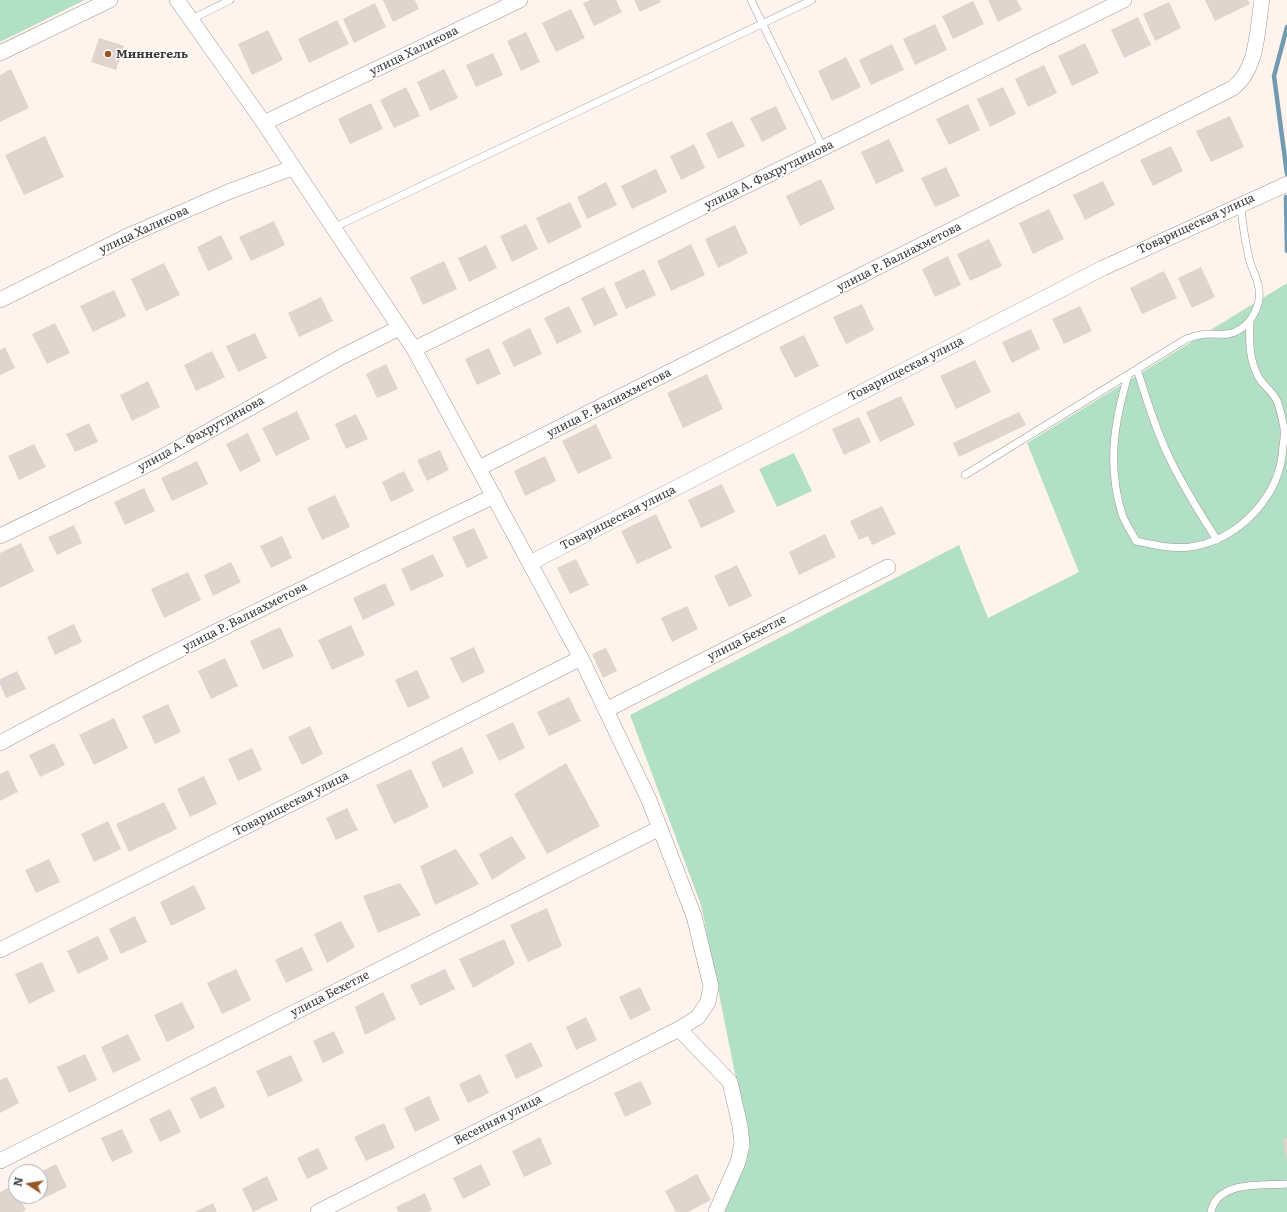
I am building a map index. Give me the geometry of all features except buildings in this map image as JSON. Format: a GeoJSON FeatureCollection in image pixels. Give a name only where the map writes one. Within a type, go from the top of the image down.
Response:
{"type":"FeatureCollection","features":[{"type":"Feature","properties":{"kind":"street"},"geometry":{"type":"LineString","coordinates":[[0,53],[110,0]]}},
{"type":"Feature","properties":{"kind":"street","name":"Весенняя улица"},"geometry":{"type":"LineString","coordinates":[[177,0],[264,123],[292,168],[414,350],[479,468],[581,658],[649,800],[694,916],[711,986],[708,1002],[698,1017],[679,1029],[318,1212]]}},
{"type":"Feature","properties":{"kind":"street","name":"улица Халикова"},"geometry":{"type":"LineString","coordinates":[[264,123],[520,0]]}},
{"type":"Feature","properties":{"kind":"street","name":"улица А. Фахрутдинова"},"geometry":{"type":"LineString","coordinates":[[414,350],[1124,0]]}},
{"type":"Feature","properties":{"kind":"street","name":"улица Р. Валиахметова"},"geometry":{"type":"LineString","coordinates":[[479,468],[1233,88],[1241,81],[1249,70],[1262,0]]}},
{"type":"Feature","properties":{"kind":"street","name":"улица Халикова"},"geometry":{"type":"LineString","coordinates":[[0,300],[130,235],[228,192],[292,168]]}},
{"type":"Feature","properties":{"kind":"street","name":"Товарищеская улица"},"geometry":{"type":"LineString","coordinates":[[530,563],[1103,268],[1287,184]]}},
{"type":"Feature","properties":{"kind":"street","name":"улица А. Фахрутдинова"},"geometry":{"type":"LineString","coordinates":[[0,536],[155,461],[342,356],[399,328]]}},
{"type":"Feature","properties":{"kind":"street","name":"улица Р. Валиахметова"},"geometry":{"type":"LineString","coordinates":[[0,743],[140,669],[364,557],[494,496]]}},
{"type":"Feature","properties":{"kind":"street","name":"улица Бехетле"},"geometry":{"type":"LineString","coordinates":[[606,710],[888,567]]}},
{"type":"Feature","properties":{"kind":"street","name":"Товарищеская улица"},"geometry":{"type":"LineString","coordinates":[[0,950],[581,658]]}},
{"type":"Feature","properties":{"kind":"street","name":"улица Бехетле"},"geometry":{"type":"LineString","coordinates":[[0,1161],[660,828]]}},
{"type":"Feature","properties":{"kind":"street"},"geometry":{"type":"LineString","coordinates":[[679,1029],[730,1082],[740,1126],[742,1144],[738,1162],[716,1212]]}},
{"type":"Feature","properties":{"kind":"lane"},"geometry":{"type":"LineString","coordinates":[[190,20],[230,0]]}},
{"type":"Feature","properties":{"kind":"lane"},"geometry":{"type":"LineString","coordinates":[[752,0],[823,148]]}},
{"type":"Feature","properties":{"kind":"lane"},"geometry":{"type":"LineString","coordinates":[[332,228],[812,0]]}},
{"type":"Feature","properties":{"kind":"lane"},"geometry":{"type":"LineString","coordinates":[[1128,375],[1118,409],[1113,444],[1114,466],[1115,480],[1123,515],[1136,541],[1163,548],[1190,547],[1217,540],[1241,526],[1260,507],[1275,483],[1283,457],[1284,429],[1276,399],[1259,379],[1253,365],[1249,348],[1250,322],[1258,306],[1259,286],[1248,253],[1243,229],[1241,204]]}},
{"type":"Feature","properties":{"kind":"lane"},"geometry":{"type":"LineString","coordinates":[[965,475],[1186,339],[1197,335],[1212,334],[1220,336],[1237,332],[1250,322]]}},
{"type":"Feature","properties":{"kind":"lane"},"geometry":{"type":"LineString","coordinates":[[1137,369],[1150,413],[1168,455],[1189,496],[1217,540]]}},
{"type":"Feature","properties":{"kind":"lane"},"geometry":{"type":"LineString","coordinates":[[1211,1212],[1218,1197],[1227,1190],[1287,1184]]}},
{"type":"Feature","properties":{"kind":"green space"},"geometry":{"type":"Polygon","coordinates":[[[0,0],[85,0],[0,42],[0,0]]]}},
{"type":"Feature","properties":{"kind":"green space"},"geometry":{"type":"Polygon","coordinates":[[[1287,283],[1287,1212],[721,1212],[750,1148],[701,905],[630,715],[959,545],[988,618],[1079,572],[1027,443],[1287,283]]]}},
{"type":"Feature","properties":{"kind":"green space"},"geometry":{"type":"Polygon","coordinates":[[[794,453],[812,491],[777,507],[759,469],[794,453]]]}},
{"type":"Feature","properties":{"kind":"waterway"},"geometry":{"type":"LineString","coordinates":[[1287,27],[1274,76],[1287,174]]}},
{"type":"Feature","properties":{"kind":"waterway"},"geometry":{"type":"LineString","coordinates":[[1286,197],[1287,251]]}},
{"type":"Feature","properties":{"kind":"place","name":"Миннегель"},"geometry":{"type":"Point","coordinates":[108,54]}}]}
